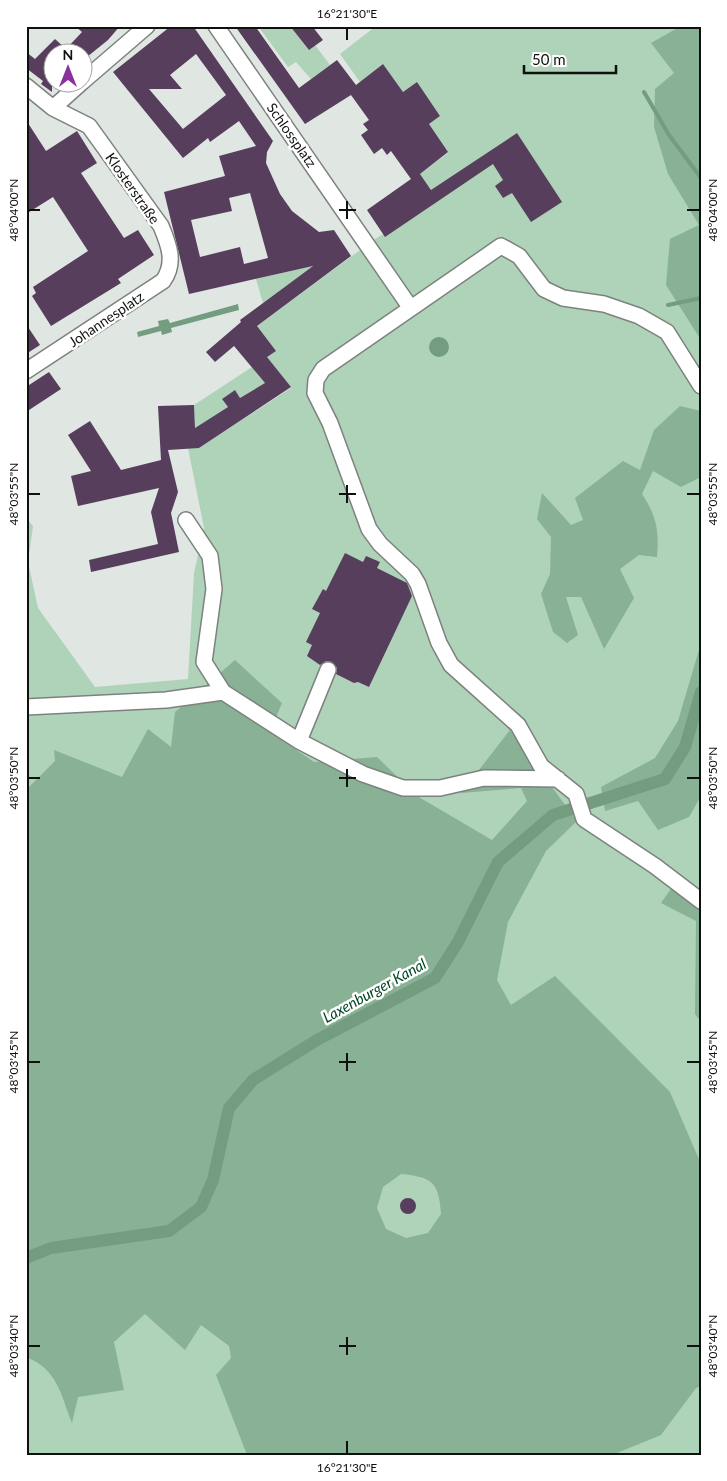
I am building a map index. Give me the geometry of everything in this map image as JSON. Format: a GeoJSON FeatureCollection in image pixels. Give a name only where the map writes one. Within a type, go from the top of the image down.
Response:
{"type":"FeatureCollection","features":[{"type":"Feature","properties":{"kind":"street"},"geometry":{"type":"LineString","coordinates":[[92,73],[147,26]]}},
{"type":"Feature","properties":{"kind":"street","name":"Schlossplatz"},"geometry":{"type":"LineString","coordinates":[[216,26],[410,307]]}},
{"type":"Feature","properties":{"kind":"street"},"geometry":{"type":"LineString","coordinates":[[26,86],[53,108]]}},
{"type":"Feature","properties":{"kind":"street"},"geometry":{"type":"LineString","coordinates":[[53,108],[71,92]]}},
{"type":"Feature","properties":{"kind":"street"},"geometry":{"type":"LineString","coordinates":[[26,101],[53,108]]}},
{"type":"Feature","properties":{"kind":"street","name":"Klosterstraße"},"geometry":{"type":"LineString","coordinates":[[53,108],[89,126],[161,226],[167,240],[171,264],[163,280],[154,287]]}},
{"type":"Feature","properties":{"kind":"street"},"geometry":{"type":"LineString","coordinates":[[701,386],[667,332],[639,316],[604,304],[563,298],[544,289],[519,256],[501,246],[410,307],[323,369],[316,380],[315,393],[330,424],[369,529],[380,544],[412,574],[418,584],[439,643],[451,665],[518,725],[541,766],[576,794],[584,819],[656,866],[701,901]]}},
{"type":"Feature","properties":{"kind":"street","name":"Johannesplatz"},"geometry":{"type":"LineString","coordinates":[[26,371],[154,287]]}},
{"type":"Feature","properties":{"kind":"street"},"geometry":{"type":"LineString","coordinates":[[186,520],[210,556],[214,589],[204,662],[223,692],[299,742],[363,774],[403,788],[440,788],[484,778],[558,779]]}},
{"type":"Feature","properties":{"kind":"street"},"geometry":{"type":"LineString","coordinates":[[299,742],[328,670]]}},
{"type":"Feature","properties":{"kind":"street"},"geometry":{"type":"LineString","coordinates":[[26,708],[166,700],[223,692]]}},
{"type":"Feature","properties":{"kind":"shaded area"},"geometry":{"type":"Polygon","coordinates":[[[258,26],[290,26],[309,50],[315,45],[330,65],[311,79],[296,62],[288,67],[258,26]]]}},
{"type":"Feature","properties":{"kind":"shaded area"},"geometry":{"type":"Polygon","coordinates":[[[376,26],[701,26],[701,1455],[26,1455],[26,518],[33,526],[28,562],[38,608],[95,687],[188,679],[194,573],[204,528],[188,448],[199,448],[291,388],[267,357],[275,351],[249,332],[375,239],[438,200],[420,174],[448,153],[429,124],[440,116],[417,83],[403,92],[383,64],[360,82],[340,54],[376,26]]]}},
{"type":"Feature","properties":{"kind":"shaded area"},"geometry":{"type":"Polygon","coordinates":[[[681,26],[701,26],[701,340],[666,285],[670,239],[699,225],[668,174],[654,127],[655,89],[674,73],[651,43],[681,26]]]}},
{"type":"Feature","properties":{"kind":"shaded area"},"geometry":{"type":"Polygon","coordinates":[[[313,266],[263,303],[256,279],[313,266]]]}},
{"type":"Feature","properties":{"kind":"shaded area"},"geometry":{"type":"Polygon","coordinates":[[[238,304],[239,310],[171,328],[172,332],[162,335],[161,331],[138,337],[137,332],[159,326],[158,321],[168,319],[170,323],[238,304]]]}},
{"type":"Feature","properties":{"kind":"shaded area"},"geometry":{"type":"Polygon","coordinates":[[[435,337],[443,337],[449,343],[449,351],[443,357],[435,357],[429,351],[429,343],[435,337]]]}},
{"type":"Feature","properties":{"kind":"shaded area"},"geometry":{"type":"Polygon","coordinates":[[[252,367],[265,383],[240,398],[235,390],[222,399],[228,407],[195,428],[194,405],[252,367]]]}},
{"type":"Feature","properties":{"kind":"shaded area"},"geometry":{"type":"Polygon","coordinates":[[[680,406],[701,411],[701,477],[681,487],[653,471],[642,494],[656,524],[658,539],[657,557],[639,555],[620,569],[634,598],[604,649],[581,597],[566,597],[578,635],[567,643],[553,632],[541,594],[550,574],[551,537],[537,519],[542,493],[571,525],[583,520],[575,498],[623,461],[640,470],[654,430],[680,406]]]}},
{"type":"Feature","properties":{"kind":"shaded area"},"geometry":{"type":"Polygon","coordinates":[[[701,643],[701,796],[689,817],[658,830],[638,801],[605,811],[601,787],[655,758],[678,721],[701,643]]]}},
{"type":"Feature","properties":{"kind":"shaded area"},"geometry":{"type":"Polygon","coordinates":[[[235,660],[282,703],[270,732],[314,762],[377,757],[417,796],[492,840],[527,801],[521,788],[461,793],[510,730],[577,821],[546,851],[508,922],[497,980],[511,1005],[555,976],[670,1092],[701,1164],[701,1386],[696,1388],[661,1435],[612,1455],[247,1455],[216,1375],[231,1358],[229,1346],[201,1325],[185,1350],[145,1314],[114,1342],[124,1390],[78,1397],[72,1423],[61,1392],[51,1376],[37,1362],[26,1357],[26,790],[55,761],[54,750],[122,777],[148,729],[171,747],[175,712],[235,660]],[[401,1174],[383,1187],[377,1208],[386,1229],[406,1238],[428,1233],[441,1214],[436,1189],[427,1180],[401,1174]]]}},
{"type":"Feature","properties":{"kind":"shaded area"},"geometry":{"type":"Polygon","coordinates":[[[673,886],[701,910],[701,1022],[695,1014],[696,921],[661,903],[673,886]]]}},
{"type":"Feature","properties":{"kind":"building"},"geometry":{"type":"Polygon","coordinates":[[[75,26],[120,26],[108,40],[92,53],[92,42],[73,42],[82,32],[75,26]]]}},
{"type":"Feature","properties":{"kind":"building"},"geometry":{"type":"Polygon","coordinates":[[[171,26],[193,26],[273,141],[267,152],[266,163],[280,194],[292,211],[319,232],[334,230],[351,256],[257,326],[276,351],[267,357],[291,387],[199,448],[168,450],[178,492],[171,513],[179,552],[91,572],[89,560],[158,544],[151,512],[159,488],[78,506],[71,476],[91,471],[68,435],[90,421],[121,470],[161,460],[158,406],[194,405],[195,428],[228,407],[222,399],[235,390],[240,398],[265,383],[234,346],[215,362],[206,352],[241,322],[240,320],[313,266],[189,294],[164,192],[225,176],[219,156],[256,146],[239,121],[210,142],[208,138],[183,158],[113,72],[171,26]],[[196,54],[170,75],[182,89],[149,89],[183,129],[226,95],[196,54]],[[250,193],[229,198],[232,211],[191,220],[200,257],[240,247],[244,264],[268,258],[250,193]]]}},
{"type":"Feature","properties":{"kind":"building"},"geometry":{"type":"Polygon","coordinates":[[[235,26],[255,26],[299,88],[337,60],[356,85],[383,64],[403,92],[417,82],[440,116],[429,124],[448,152],[420,174],[431,190],[517,133],[562,202],[531,222],[512,193],[503,198],[495,186],[503,180],[493,164],[385,237],[367,210],[411,179],[391,151],[387,155],[382,148],[374,154],[361,135],[368,130],[363,124],[369,120],[351,95],[305,124],[235,26]]]}},
{"type":"Feature","properties":{"kind":"building"},"geometry":{"type":"Polygon","coordinates":[[[290,26],[312,26],[323,40],[309,50],[290,26]]]}},
{"type":"Feature","properties":{"kind":"building"},"geometry":{"type":"Polygon","coordinates":[[[26,52],[35,59],[42,52],[42,80],[26,68],[26,52]]]}},
{"type":"Feature","properties":{"kind":"building"},"geometry":{"type":"Polygon","coordinates":[[[26,120],[46,151],[77,131],[97,163],[81,173],[124,238],[138,230],[154,255],[118,279],[121,283],[51,326],[32,296],[36,293],[33,287],[88,251],[53,197],[26,214],[26,120]]]}},
{"type":"Feature","properties":{"kind":"building"},"geometry":{"type":"Polygon","coordinates":[[[26,324],[40,345],[26,354],[26,324]]]}},
{"type":"Feature","properties":{"kind":"building"},"geometry":{"type":"Polygon","coordinates":[[[49,372],[61,389],[26,412],[26,387],[49,372]]]}},
{"type":"Feature","properties":{"kind":"building"},"geometry":{"type":"Polygon","coordinates":[[[345,553],[363,562],[366,556],[380,562],[377,568],[407,583],[412,596],[369,687],[358,682],[354,683],[336,674],[337,668],[332,662],[326,661],[320,665],[307,656],[312,645],[306,642],[320,613],[312,609],[323,589],[326,591],[345,553]]]}},
{"type":"Feature","properties":{"kind":"building"},"geometry":{"type":"Polygon","coordinates":[[[405,1198],[411,1198],[416,1203],[414,1212],[405,1214],[400,1209],[400,1203],[405,1198]]]}},
{"type":"Feature","properties":{"kind":"waterway"},"geometry":{"type":"LineString","coordinates":[[644,92],[669,135],[701,178]]}},
{"type":"Feature","properties":{"kind":"waterway"},"geometry":{"type":"LineString","coordinates":[[668,305],[701,298]]}},
{"type":"Feature","properties":{"kind":"waterway","name":"Laxenburger Kanal"},"geometry":{"type":"LineString","coordinates":[[26,1258],[51,1248],[169,1231],[201,1207],[213,1180],[229,1108],[253,1080],[317,1040],[435,978],[458,942],[498,862],[553,815],[665,779],[685,747],[701,692]]}}]}
